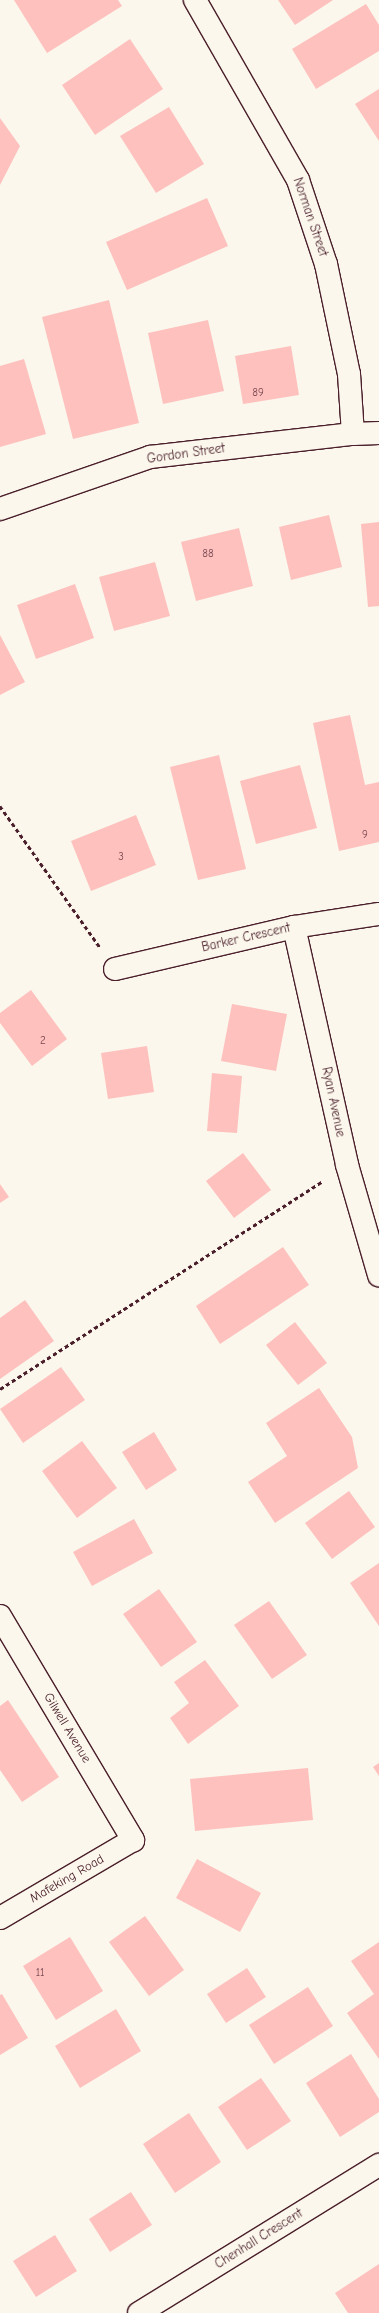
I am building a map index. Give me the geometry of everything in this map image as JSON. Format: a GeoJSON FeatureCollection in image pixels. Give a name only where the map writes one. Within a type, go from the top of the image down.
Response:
{"type":"FeatureCollection","features":[{"type":"Feature","properties":{"kind":"street","name":"Norman Street"},"geometry":{"type":"LineString","coordinates":[[195,0],[298,180],[326,264],[349,374],[353,434]]}},
{"type":"Feature","properties":{"kind":"street","name":"Gordon Street"},"geometry":{"type":"LineString","coordinates":[[0,509],[150,456],[353,434],[379,433]]}},
{"type":"Feature","properties":{"kind":"street","name":"Barker Crescent"},"geometry":{"type":"LineString","coordinates":[[115,969],[294,927],[379,914]]}},
{"type":"Feature","properties":{"kind":"street","name":"Ryan Avenue"},"geometry":{"type":"LineString","coordinates":[[294,927],[347,1165],[379,1275]]}},
{"type":"Feature","properties":{"kind":"street","name":"Gilwell Avenue"},"geometry":{"type":"LineString","coordinates":[[0,1616],[133,1840]]}},
{"type":"Feature","properties":{"kind":"street","name":"Mafeking Road"},"geometry":{"type":"LineString","coordinates":[[0,1918],[133,1840]]}},
{"type":"Feature","properties":{"kind":"street","name":"Chenhall Crescent"},"geometry":{"type":"LineString","coordinates":[[139,2313],[379,2165]]}},
{"type":"Feature","properties":{"kind":"path"},"geometry":{"type":"LineString","coordinates":[[0,806],[115,969]]}},
{"type":"Feature","properties":{"kind":"path"},"geometry":{"type":"LineString","coordinates":[[0,1390],[347,1165]]}},
{"type":"Feature","properties":{"kind":"building"},"geometry":{"type":"Polygon","coordinates":[[[14,0],[118,0],[122,6],[47,53],[14,0]]]}},
{"type":"Feature","properties":{"kind":"building"},"geometry":{"type":"Polygon","coordinates":[[[278,0],[333,0],[295,25],[278,0]]]}},
{"type":"Feature","properties":{"kind":"building"},"geometry":{"type":"Polygon","coordinates":[[[366,4],[379,25],[379,51],[316,89],[292,49],[366,4]]]}},
{"type":"Feature","properties":{"kind":"building"},"geometry":{"type":"Polygon","coordinates":[[[130,39],[163,89],[95,135],[62,85],[130,39]]]}},
{"type":"Feature","properties":{"kind":"building"},"geometry":{"type":"Polygon","coordinates":[[[379,89],[379,141],[355,104],[379,89]]]}},
{"type":"Feature","properties":{"kind":"building"},"geometry":{"type":"Polygon","coordinates":[[[169,107],[204,164],[156,193],[120,136],[169,107]]]}},
{"type":"Feature","properties":{"kind":"building"},"geometry":{"type":"Polygon","coordinates":[[[0,118],[20,146],[0,185],[0,118]]]}},
{"type":"Feature","properties":{"kind":"building"},"geometry":{"type":"Polygon","coordinates":[[[207,198],[228,246],[127,290],[106,242],[207,198]]]}},
{"type":"Feature","properties":{"kind":"building"},"geometry":{"type":"Polygon","coordinates":[[[109,300],[139,423],[73,439],[42,317],[109,300]]]}},
{"type":"Feature","properties":{"kind":"building"},"geometry":{"type":"Polygon","coordinates":[[[208,320],[224,391],[163,404],[148,333],[208,320]]]}},
{"type":"Feature","properties":{"kind":"building"},"geometry":{"type":"Polygon","coordinates":[[[291,346],[299,395],[243,404],[235,356],[291,346]]]}},
{"type":"Feature","properties":{"kind":"building"},"geometry":{"type":"Polygon","coordinates":[[[24,359],[46,434],[0,447],[0,366],[24,359]]]}},
{"type":"Feature","properties":{"kind":"building"},"geometry":{"type":"Polygon","coordinates":[[[329,515],[342,567],[291,580],[279,527],[329,515]]]}},
{"type":"Feature","properties":{"kind":"building"},"geometry":{"type":"Polygon","coordinates":[[[379,522],[379,606],[368,607],[361,524],[379,522]]]}},
{"type":"Feature","properties":{"kind":"building"},"geometry":{"type":"Polygon","coordinates":[[[239,528],[253,586],[196,601],[181,542],[239,528]]]}},
{"type":"Feature","properties":{"kind":"building"},"geometry":{"type":"Polygon","coordinates":[[[155,562],[170,616],[114,631],[99,577],[155,562]]]}},
{"type":"Feature","properties":{"kind":"building"},"geometry":{"type":"Polygon","coordinates":[[[75,584],[94,638],[36,659],[17,605],[75,584]]]}},
{"type":"Feature","properties":{"kind":"building"},"geometry":{"type":"Polygon","coordinates":[[[0,635],[25,682],[0,695],[0,635]]]}},
{"type":"Feature","properties":{"kind":"building"},"geometry":{"type":"Polygon","coordinates":[[[350,715],[365,785],[379,782],[379,842],[339,851],[313,723],[350,715]]]}},
{"type":"Feature","properties":{"kind":"building"},"geometry":{"type":"Polygon","coordinates":[[[219,755],[246,869],[198,880],[170,767],[219,755]]]}},
{"type":"Feature","properties":{"kind":"building"},"geometry":{"type":"Polygon","coordinates":[[[300,765],[317,828],[256,844],[240,781],[300,765]]]}},
{"type":"Feature","properties":{"kind":"building"},"geometry":{"type":"Polygon","coordinates":[[[136,815],[156,865],[91,891],[71,841],[136,815]]]}},
{"type":"Feature","properties":{"kind":"building"},"geometry":{"type":"Polygon","coordinates":[[[31,990],[67,1039],[32,1066],[0,1023],[0,1013],[31,990]]]}},
{"type":"Feature","properties":{"kind":"building"},"geometry":{"type":"Polygon","coordinates":[[[232,1004],[287,1014],[276,1071],[221,1061],[232,1004]]]}},
{"type":"Feature","properties":{"kind":"building"},"geometry":{"type":"Polygon","coordinates":[[[147,1046],[154,1092],[108,1099],[101,1053],[147,1046]]]}},
{"type":"Feature","properties":{"kind":"building"},"geometry":{"type":"Polygon","coordinates":[[[212,1073],[242,1076],[237,1133],[207,1131],[212,1073]]]}},
{"type":"Feature","properties":{"kind":"building"},"geometry":{"type":"Polygon","coordinates":[[[243,1153],[271,1190],[234,1218],[206,1181],[243,1153]]]}},
{"type":"Feature","properties":{"kind":"building"},"geometry":{"type":"Polygon","coordinates":[[[0,1184],[9,1197],[0,1203],[0,1184]]]}},
{"type":"Feature","properties":{"kind":"building"},"geometry":{"type":"Polygon","coordinates":[[[283,1247],[309,1285],[220,1344],[196,1306],[283,1247]]]}},
{"type":"Feature","properties":{"kind":"building"},"geometry":{"type":"Polygon","coordinates":[[[25,1300],[54,1341],[0,1379],[0,1318],[25,1300]]]}},
{"type":"Feature","properties":{"kind":"building"},"geometry":{"type":"Polygon","coordinates":[[[295,1322],[327,1363],[298,1385],[266,1345],[295,1322]]]}},
{"type":"Feature","properties":{"kind":"building"},"geometry":{"type":"Polygon","coordinates":[[[61,1367],[85,1400],[23,1443],[0,1409],[61,1367]]]}},
{"type":"Feature","properties":{"kind":"building"},"geometry":{"type":"Polygon","coordinates":[[[319,1388],[352,1437],[358,1468],[275,1523],[248,1482],[287,1456],[266,1423],[319,1388]]]}},
{"type":"Feature","properties":{"kind":"building"},"geometry":{"type":"Polygon","coordinates":[[[154,1432],[177,1470],[146,1490],[122,1452],[154,1432]]]}},
{"type":"Feature","properties":{"kind":"building"},"geometry":{"type":"Polygon","coordinates":[[[82,1441],[117,1488],[77,1518],[42,1471],[82,1441]]]}},
{"type":"Feature","properties":{"kind":"building"},"geometry":{"type":"Polygon","coordinates":[[[349,1491],[375,1527],[332,1559],[305,1523],[349,1491]]]}},
{"type":"Feature","properties":{"kind":"building"},"geometry":{"type":"Polygon","coordinates":[[[134,1519],[153,1553],[92,1586],[73,1552],[134,1519]]]}},
{"type":"Feature","properties":{"kind":"building"},"geometry":{"type":"Polygon","coordinates":[[[379,1563],[379,1626],[350,1583],[379,1563]]]}},
{"type":"Feature","properties":{"kind":"building"},"geometry":{"type":"Polygon","coordinates":[[[159,1589],[197,1642],[161,1667],[123,1614],[159,1589]]]}},
{"type":"Feature","properties":{"kind":"building"},"geometry":{"type":"Polygon","coordinates":[[[269,1601],[307,1655],[272,1679],[234,1625],[269,1601]]]}},
{"type":"Feature","properties":{"kind":"building"},"geometry":{"type":"Polygon","coordinates":[[[205,1660],[239,1706],[188,1744],[170,1718],[189,1703],[174,1682],[205,1660]]]}},
{"type":"Feature","properties":{"kind":"building"},"geometry":{"type":"Polygon","coordinates":[[[8,1700],[59,1777],[22,1802],[0,1770],[0,1706],[8,1700]]]}},
{"type":"Feature","properties":{"kind":"building"},"geometry":{"type":"Polygon","coordinates":[[[379,1763],[379,1776],[373,1767],[379,1763]]]}},
{"type":"Feature","properties":{"kind":"building"},"geometry":{"type":"Polygon","coordinates":[[[308,1768],[313,1820],[195,1831],[190,1779],[308,1768]]]}},
{"type":"Feature","properties":{"kind":"building"},"geometry":{"type":"Polygon","coordinates":[[[197,1859],[261,1893],[240,1932],[176,1898],[197,1859]]]}},
{"type":"Feature","properties":{"kind":"building"},"geometry":{"type":"Polygon","coordinates":[[[145,1916],[184,1970],[149,1996],[109,1942],[145,1916]]]}},
{"type":"Feature","properties":{"kind":"building"},"geometry":{"type":"Polygon","coordinates":[[[70,1937],[103,1991],[56,2020],[23,1966],[70,1937]]]}},
{"type":"Feature","properties":{"kind":"building"},"geometry":{"type":"Polygon","coordinates":[[[379,1942],[379,2059],[347,2013],[374,1994],[351,1961],[379,1942]]]}},
{"type":"Feature","properties":{"kind":"building"},"geometry":{"type":"Polygon","coordinates":[[[247,1968],[266,1997],[226,2023],[207,1994],[247,1968]]]}},
{"type":"Feature","properties":{"kind":"building"},"geometry":{"type":"Polygon","coordinates":[[[308,1987],[333,2026],[274,2064],[249,2025],[308,1987]]]}},
{"type":"Feature","properties":{"kind":"building"},"geometry":{"type":"Polygon","coordinates":[[[2,1994],[28,2038],[0,2055],[0,1995],[2,1994]]]}},
{"type":"Feature","properties":{"kind":"building"},"geometry":{"type":"Polygon","coordinates":[[[116,2009],[141,2051],[80,2088],[55,2046],[116,2009]]]}},
{"type":"Feature","properties":{"kind":"building"},"geometry":{"type":"Polygon","coordinates":[[[351,2054],[379,2099],[379,2112],[340,2137],[306,2083],[351,2054]]]}},
{"type":"Feature","properties":{"kind":"building"},"geometry":{"type":"Polygon","coordinates":[[[261,2078],[291,2121],[247,2150],[218,2107],[261,2078]]]}},
{"type":"Feature","properties":{"kind":"building"},"geometry":{"type":"Polygon","coordinates":[[[189,2113],[221,2162],[175,2193],[143,2144],[189,2113]]]}},
{"type":"Feature","properties":{"kind":"building"},"geometry":{"type":"Polygon","coordinates":[[[131,2192],[152,2225],[110,2252],[89,2219],[131,2192]]]}},
{"type":"Feature","properties":{"kind":"building"},"geometry":{"type":"Polygon","coordinates":[[[55,2235],[77,2271],[36,2297],[13,2261],[55,2235]]]}},
{"type":"Feature","properties":{"kind":"building"},"geometry":{"type":"Polygon","coordinates":[[[379,2264],[379,2313],[348,2313],[335,2293],[379,2264]]]}}]}
